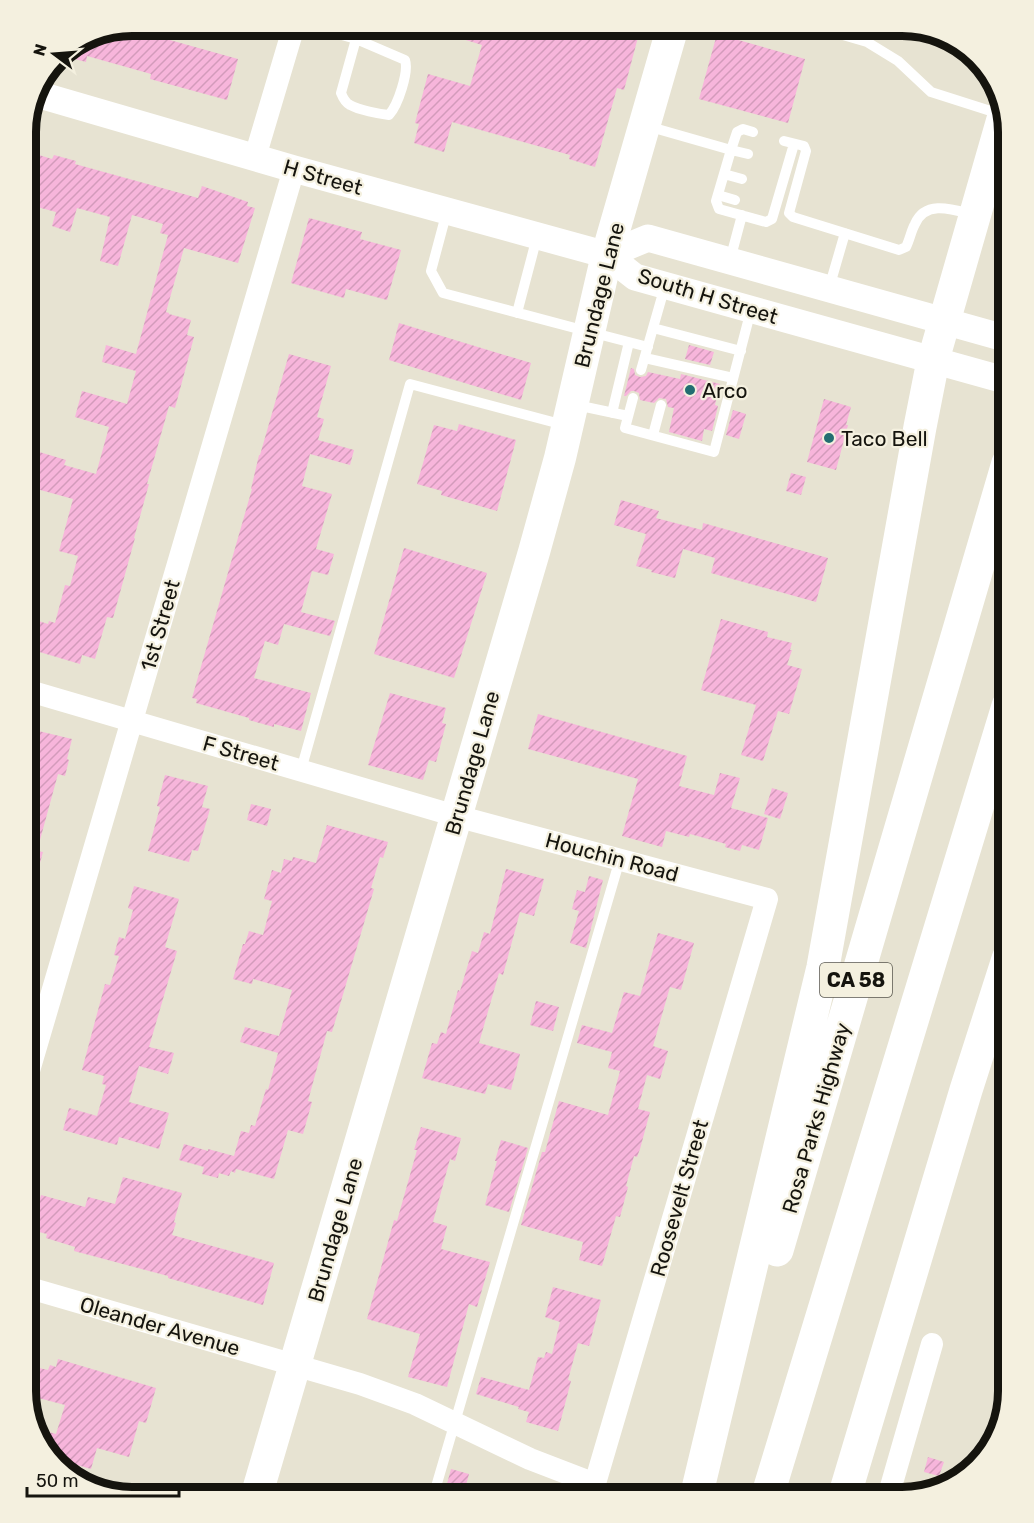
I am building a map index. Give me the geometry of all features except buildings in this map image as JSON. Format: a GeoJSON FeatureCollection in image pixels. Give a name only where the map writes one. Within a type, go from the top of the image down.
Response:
{"type":"FeatureCollection","features":[{"type":"Feature","properties":{"kind":"highway"},"geometry":{"type":"LineString","coordinates":[[698,1487],[823,967],[933,360]]}},
{"type":"Feature","properties":{"kind":"highway","name":"Rosa Parks Highway"},"geometry":{"type":"LineString","coordinates":[[707,1487],[998,497]]}},
{"type":"Feature","properties":{"kind":"highway","name":"CA 58"},"geometry":{"type":"LineString","coordinates":[[770,1487],[998,739]]}},
{"type":"Feature","properties":{"kind":"highway"},"geometry":{"type":"LineString","coordinates":[[847,1487],[998,990]]}},
{"type":"Feature","properties":{"kind":"main road","name":"Brundage Lane"},"geometry":{"type":"LineString","coordinates":[[259,1487],[534,552],[570,415],[607,255],[670,36]]}},
{"type":"Feature","properties":{"kind":"main road"},"geometry":{"type":"LineString","coordinates":[[933,360],[998,132]]}},
{"type":"Feature","properties":{"kind":"street"},"geometry":{"type":"LineString","coordinates":[[255,157],[291,36]]}},
{"type":"Feature","properties":{"kind":"street","name":"H Street"},"geometry":{"type":"LineString","coordinates":[[44,96],[294,169],[607,255]]}},
{"type":"Feature","properties":{"kind":"street","name":"1st Street"},"geometry":{"type":"LineString","coordinates":[[36,1048],[294,169]]}},
{"type":"Feature","properties":{"kind":"street","name":"South H Street"},"geometry":{"type":"LineString","coordinates":[[998,336],[648,238],[607,255],[635,277],[998,378]]}},
{"type":"Feature","properties":{"kind":"street","name":"F Street"},"geometry":{"type":"LineString","coordinates":[[36,693],[456,816]]}},
{"type":"Feature","properties":{"kind":"street","name":"Houchin Road"},"geometry":{"type":"LineString","coordinates":[[456,816],[767,899]]}},
{"type":"Feature","properties":{"kind":"street","name":"Roosevelt Street"},"geometry":{"type":"LineString","coordinates":[[594,1487],[767,899]]}},
{"type":"Feature","properties":{"kind":"street","name":"Oleander Avenue"},"geometry":{"type":"LineString","coordinates":[[36,1290],[360,1384],[415,1404],[585,1487]]}},
{"type":"Feature","properties":{"kind":"street"},"geometry":{"type":"LineString","coordinates":[[891,1487],[932,1344]]}},
{"type":"Feature","properties":{"kind":"lane"},"geometry":{"type":"LineString","coordinates":[[345,36],[356,39],[405,60],[406,70],[395,109],[389,115],[349,105],[341,93],[356,39]]}},
{"type":"Feature","properties":{"kind":"lane"},"geometry":{"type":"LineString","coordinates":[[846,36],[867,42],[898,60],[931,93],[996,112]]}},
{"type":"Feature","properties":{"kind":"lane"},"geometry":{"type":"LineString","coordinates":[[644,125],[748,154]]}},
{"type":"Feature","properties":{"kind":"lane"},"geometry":{"type":"LineString","coordinates":[[753,132],[743,129],[737,132],[716,201],[718,209],[766,222],[772,219],[770,210],[789,142],[804,146],[806,151],[789,213],[793,217],[899,250],[906,247],[915,222],[923,212],[943,207],[975,215]]}},
{"type":"Feature","properties":{"kind":"lane"},"geometry":{"type":"LineString","coordinates":[[724,174],[741,179]]}},
{"type":"Feature","properties":{"kind":"lane"},"geometry":{"type":"LineString","coordinates":[[718,195],[735,200]]}},
{"type":"Feature","properties":{"kind":"lane"},"geometry":{"type":"LineString","coordinates":[[447,211],[430,271],[443,293],[648,346]]}},
{"type":"Feature","properties":{"kind":"lane"},"geometry":{"type":"LineString","coordinates":[[729,261],[742,215]]}},
{"type":"Feature","properties":{"kind":"lane"},"geometry":{"type":"LineString","coordinates":[[829,288],[845,233]]}},
{"type":"Feature","properties":{"kind":"lane"},"geometry":{"type":"LineString","coordinates":[[517,313],[537,237]]}},
{"type":"Feature","properties":{"kind":"lane"},"geometry":{"type":"LineString","coordinates":[[641,370],[665,286]]}},
{"type":"Feature","properties":{"kind":"lane"},"geometry":{"type":"LineString","coordinates":[[633,398],[625,428],[714,452],[751,310]]}},
{"type":"Feature","properties":{"kind":"lane"},"geometry":{"type":"LineString","coordinates":[[653,328],[741,351]]}},
{"type":"Feature","properties":{"kind":"lane"},"geometry":{"type":"LineString","coordinates":[[612,413],[629,342]]}},
{"type":"Feature","properties":{"kind":"lane"},"geometry":{"type":"LineString","coordinates":[[645,358],[733,378]]}},
{"type":"Feature","properties":{"kind":"lane"},"geometry":{"type":"LineString","coordinates":[[668,377],[671,364]]}},
{"type":"Feature","properties":{"kind":"lane"},"geometry":{"type":"LineString","coordinates":[[301,770],[410,384],[570,415],[612,413],[628,416]]}},
{"type":"Feature","properties":{"kind":"lane"},"geometry":{"type":"LineString","coordinates":[[653,435],[661,405]]}},
{"type":"Feature","properties":{"kind":"lane"},"geometry":{"type":"LineString","coordinates":[[436,1487],[620,860]]}},
{"type":"Feature","properties":{"kind":"place","name":"Arco"},"geometry":{"type":"Point","coordinates":[690,390]}},
{"type":"Feature","properties":{"kind":"place","name":"Taco Bell"},"geometry":{"type":"Point","coordinates":[829,438]}}]}
